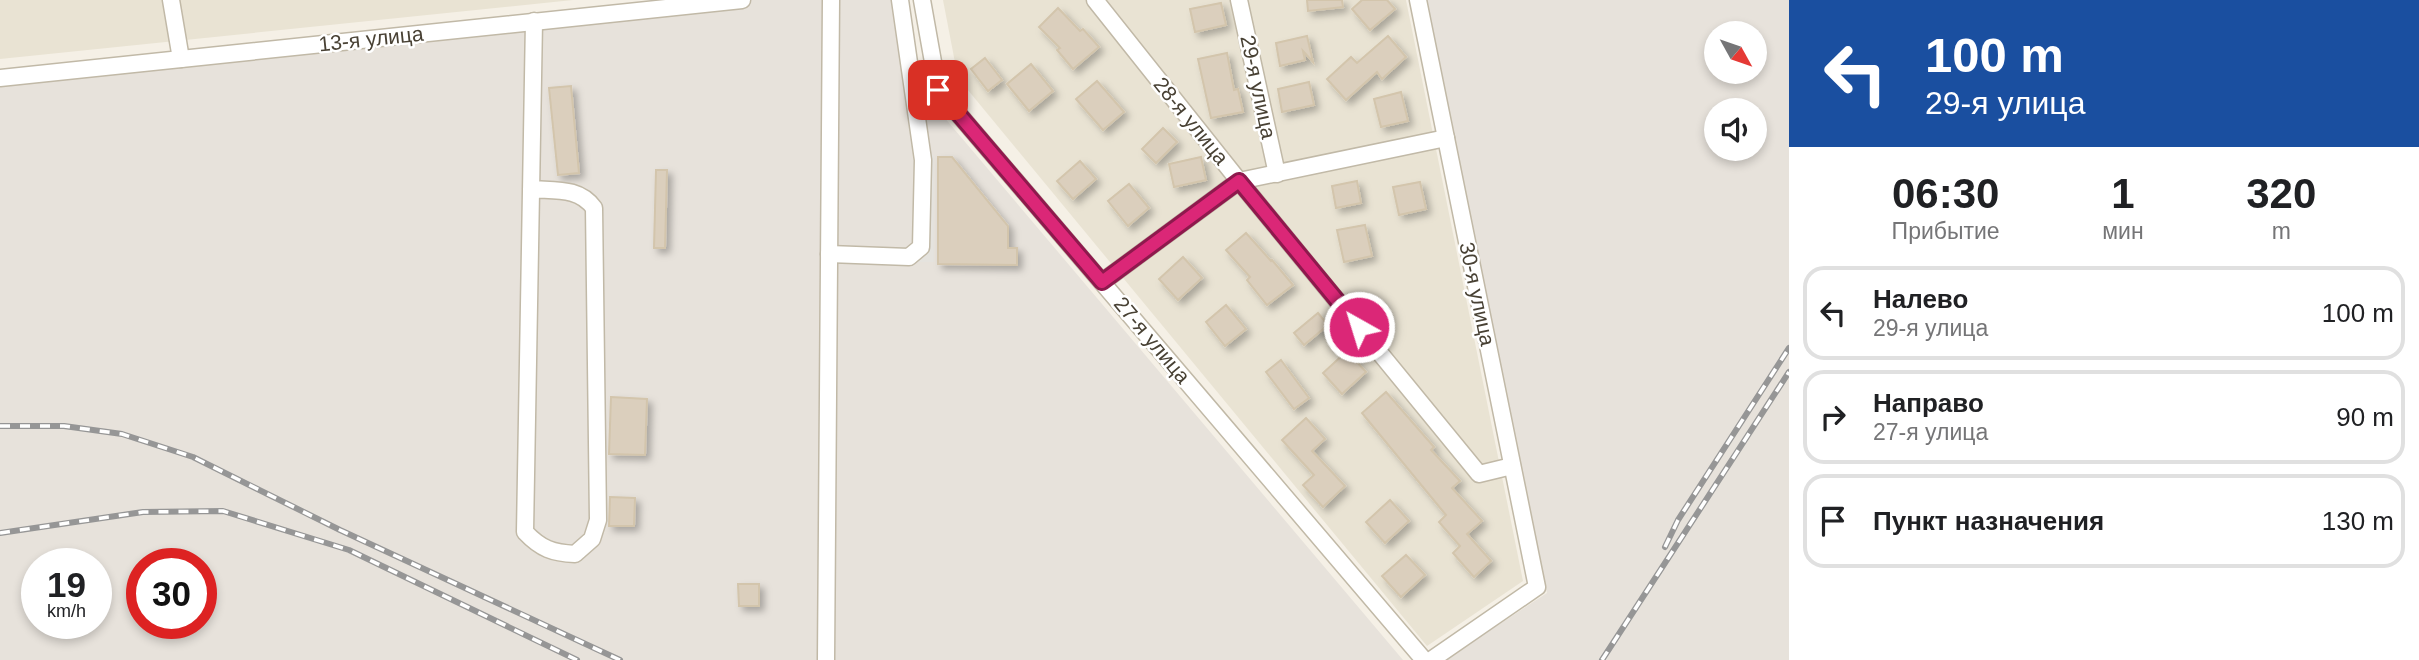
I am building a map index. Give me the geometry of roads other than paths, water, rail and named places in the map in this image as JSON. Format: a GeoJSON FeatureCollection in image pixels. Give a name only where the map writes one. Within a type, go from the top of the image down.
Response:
{"type":"FeatureCollection","features":[{"type":"Feature","properties":{"kind":"street"},"geometry":{"type":"LineString","coordinates":[[171,0],[181,59]]}},
{"type":"Feature","properties":{"kind":"street"},"geometry":{"type":"LineString","coordinates":[[577,17],[578,0]]}},
{"type":"Feature","properties":{"kind":"street","name":"13-я улица"},"geometry":{"type":"LineString","coordinates":[[0,78],[742,0]]}},
{"type":"Feature","properties":{"kind":"street"},"geometry":{"type":"LineString","coordinates":[[826,660],[831,0]]}},
{"type":"Feature","properties":{"kind":"street"},"geometry":{"type":"LineString","coordinates":[[829,254],[909,257],[921,247],[923,160],[900,0]]}},
{"type":"Feature","properties":{"kind":"street","name":"27-я улица"},"geometry":{"type":"LineString","coordinates":[[922,0],[938,90],[1424,660]]}},
{"type":"Feature","properties":{"kind":"street","name":"28-я улица"},"geometry":{"type":"LineString","coordinates":[[1095,0],[1479,474],[1513,466]]}},
{"type":"Feature","properties":{"kind":"street","name":"29-я улица"},"geometry":{"type":"LineString","coordinates":[[1239,0],[1277,174]]}},
{"type":"Feature","properties":{"kind":"street","name":"30-я улица"},"geometry":{"type":"LineString","coordinates":[[1418,0],[1537,587],[1432,660]]}},
{"type":"Feature","properties":{"kind":"street"},"geometry":{"type":"LineString","coordinates":[[531,189],[577,192],[587,197],[594,208],[598,520],[592,539],[575,554],[554,553],[537,544],[525,532],[531,189],[534,22]]}},
{"type":"Feature","properties":{"kind":"street"},"geometry":{"type":"LineString","coordinates":[[1102,282],[1239,181],[1446,138]]}},
{"type":"Feature","properties":{"kind":"railway"},"geometry":{"type":"LineString","coordinates":[[1665,547],[1678,520],[1789,348]]}},
{"type":"Feature","properties":{"kind":"railway"},"geometry":{"type":"LineString","coordinates":[[1602,660],[1789,372]]}},
{"type":"Feature","properties":{"kind":"railway"},"geometry":{"type":"LineString","coordinates":[[0,426],[64,426],[122,434],[193,457],[340,530],[620,660]]}},
{"type":"Feature","properties":{"kind":"railway"},"geometry":{"type":"LineString","coordinates":[[0,533],[143,512],[223,511],[349,550],[577,660]]}}]}
